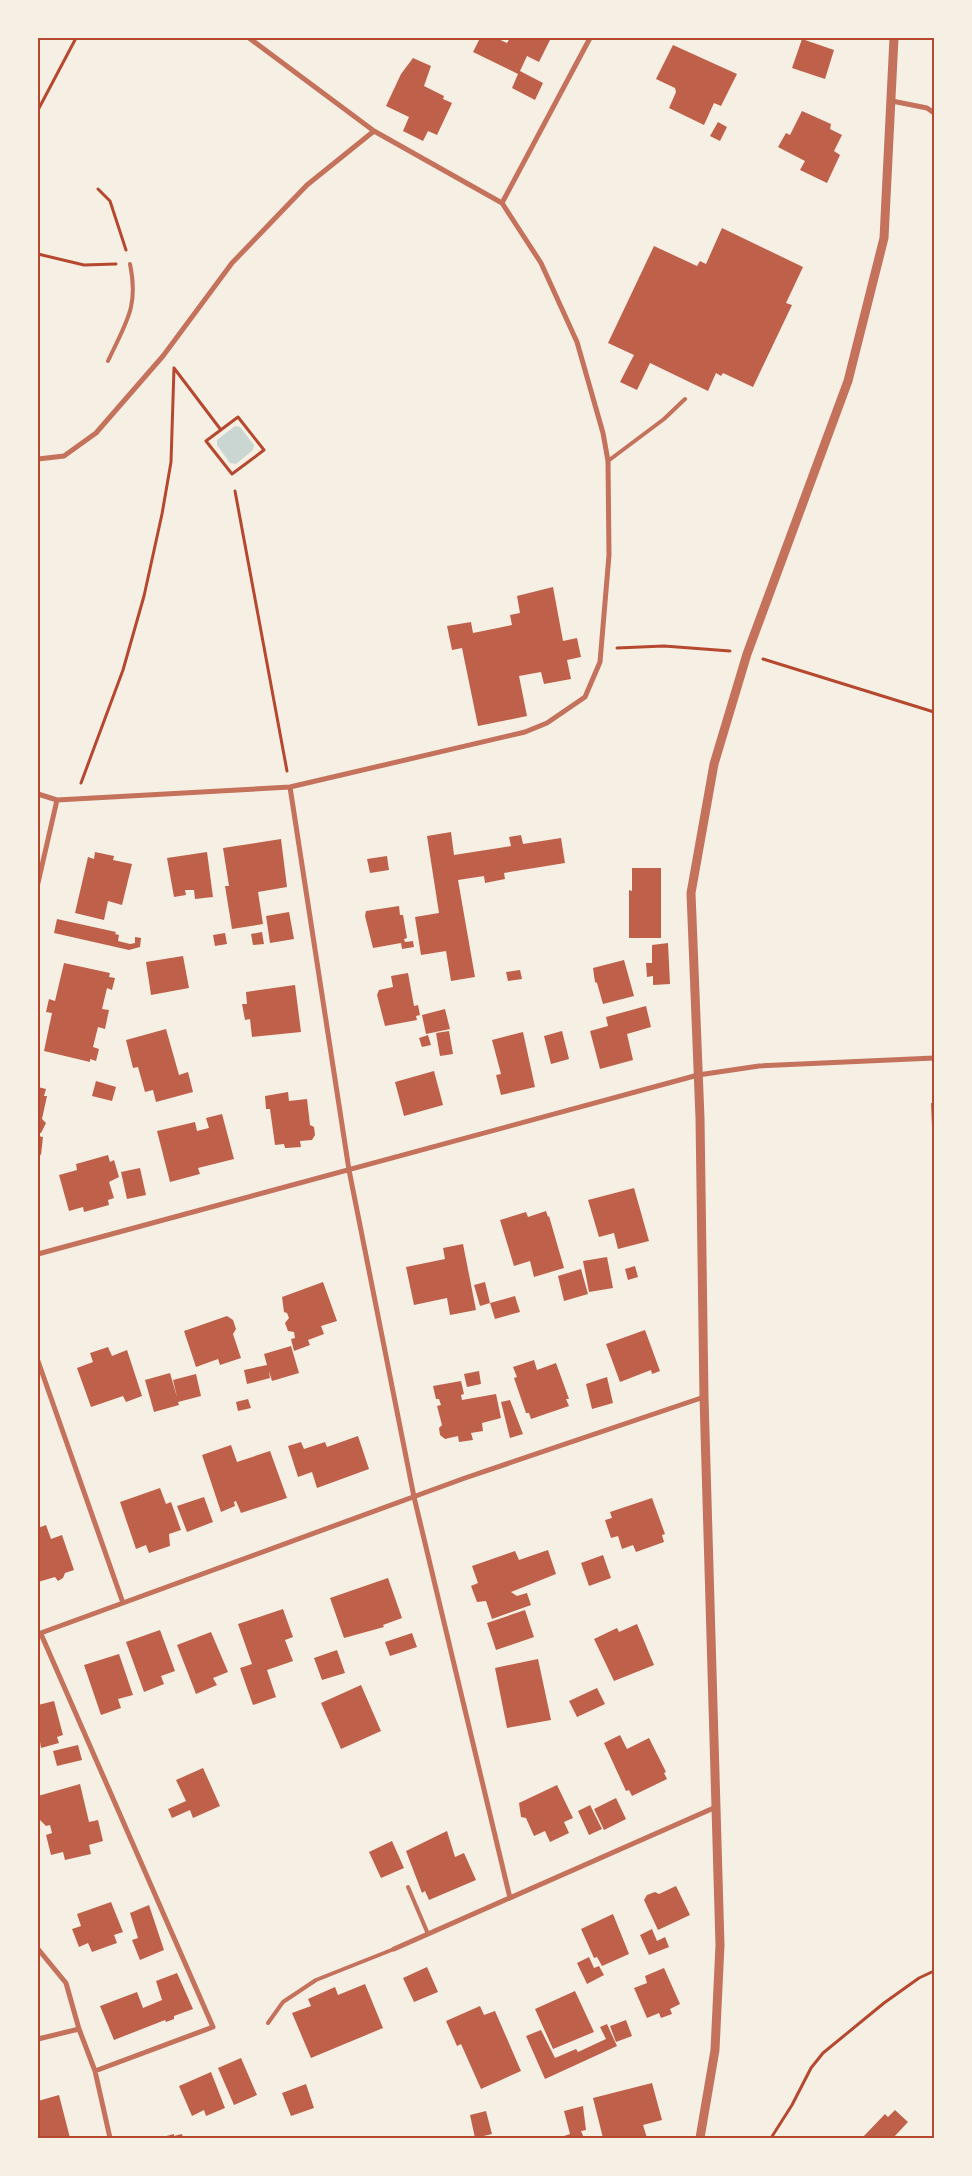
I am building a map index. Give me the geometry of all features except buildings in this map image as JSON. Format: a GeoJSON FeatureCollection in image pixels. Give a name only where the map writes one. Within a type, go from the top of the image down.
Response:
{"type":"FeatureCollection","features":[{"type":"Feature","properties":{"kind":"street"},"geometry":{"type":"LineString","coordinates":[[38,794],[57,800],[290,787],[525,732],[547,723],[585,698],[600,662],[609,555],[608,461],[604,433],[577,342],[541,263],[502,203],[374,131],[249,38]]}},
{"type":"Feature","properties":{"kind":"street"},"geometry":{"type":"LineString","coordinates":[[502,203],[590,38]]}},
{"type":"Feature","properties":{"kind":"street"},"geometry":{"type":"LineString","coordinates":[[700,2138],[715,2050],[718,1997],[716,1807],[704,1397],[698,1075],[691,893],[714,764],[747,654],[848,381],[884,238],[894,38]]}},
{"type":"Feature","properties":{"kind":"street"},"geometry":{"type":"LineString","coordinates":[[892,101],[927,108],[934,113]]}},
{"type":"Feature","properties":{"kind":"street"},"geometry":{"type":"LineString","coordinates":[[38,459],[64,456],[96,432],[164,356],[232,263],[307,184],[374,131]]}},
{"type":"Feature","properties":{"kind":"street"},"geometry":{"type":"LineString","coordinates":[[290,787],[349,1170],[414,1497],[510,1898]]}},
{"type":"Feature","properties":{"kind":"street"},"geometry":{"type":"LineString","coordinates":[[38,884],[57,800]]}},
{"type":"Feature","properties":{"kind":"street"},"geometry":{"type":"LineString","coordinates":[[38,1254],[698,1075],[759,1066],[934,1058]]}},
{"type":"Feature","properties":{"kind":"street"},"geometry":{"type":"LineString","coordinates":[[38,1361],[123,1603]]}},
{"type":"Feature","properties":{"kind":"street"},"geometry":{"type":"LineString","coordinates":[[95,2072],[213,2028],[39,1634],[414,1497],[704,1397]]}},
{"type":"Feature","properties":{"kind":"street"},"geometry":{"type":"LineString","coordinates":[[394,1950],[716,1807]]}},
{"type":"Feature","properties":{"kind":"street"},"geometry":{"type":"LineString","coordinates":[[38,1949],[66,1983],[79,2029],[95,2072],[110,2138]]}},
{"type":"Feature","properties":{"kind":"street"},"geometry":{"type":"LineString","coordinates":[[38,2039],[79,2029]]}},
{"type":"Feature","properties":{"kind":"lane"},"geometry":{"type":"LineString","coordinates":[[108,361],[132,309],[135,294],[130,264]]}},
{"type":"Feature","properties":{"kind":"lane"},"geometry":{"type":"LineString","coordinates":[[608,461],[664,420],[685,399]]}},
{"type":"Feature","properties":{"kind":"lane"},"geometry":{"type":"LineString","coordinates":[[408,1887],[428,1934]]}},
{"type":"Feature","properties":{"kind":"lane"},"geometry":{"type":"LineString","coordinates":[[268,2024],[283,2002],[316,1980],[394,1950]]}},
{"type":"Feature","properties":{"kind":"path"},"geometry":{"type":"LineString","coordinates":[[38,110],[76,38]]}},
{"type":"Feature","properties":{"kind":"path"},"geometry":{"type":"LineString","coordinates":[[38,254],[84,264],[130,264],[110,200],[98,189]]}},
{"type":"Feature","properties":{"kind":"path"},"geometry":{"type":"LineString","coordinates":[[164,356],[221,430]]}},
{"type":"Feature","properties":{"kind":"path"},"geometry":{"type":"LineString","coordinates":[[74,799],[87,770],[123,670],[144,596],[171,462],[174,368]]}},
{"type":"Feature","properties":{"kind":"path"},"geometry":{"type":"LineString","coordinates":[[238,417],[264,450],[232,474],[206,441],[221,430],[238,417]]}},
{"type":"Feature","properties":{"kind":"path"},"geometry":{"type":"LineString","coordinates":[[235,491],[290,787]]}},
{"type":"Feature","properties":{"kind":"path"},"geometry":{"type":"LineString","coordinates":[[601,649],[664,646],[721,648],[747,654],[934,712]]}},
{"type":"Feature","properties":{"kind":"path"},"geometry":{"type":"LineString","coordinates":[[771,2138],[792,2106],[811,2068],[824,2053],[884,2003],[919,1978],[934,1971]]}},
{"type":"Feature","properties":{"kind":"shaded area"},"geometry":{"type":"Polygon","coordinates":[[[235,426],[240,427],[254,445],[253,450],[236,464],[230,463],[217,445],[217,440],[235,426]]]}}]}
